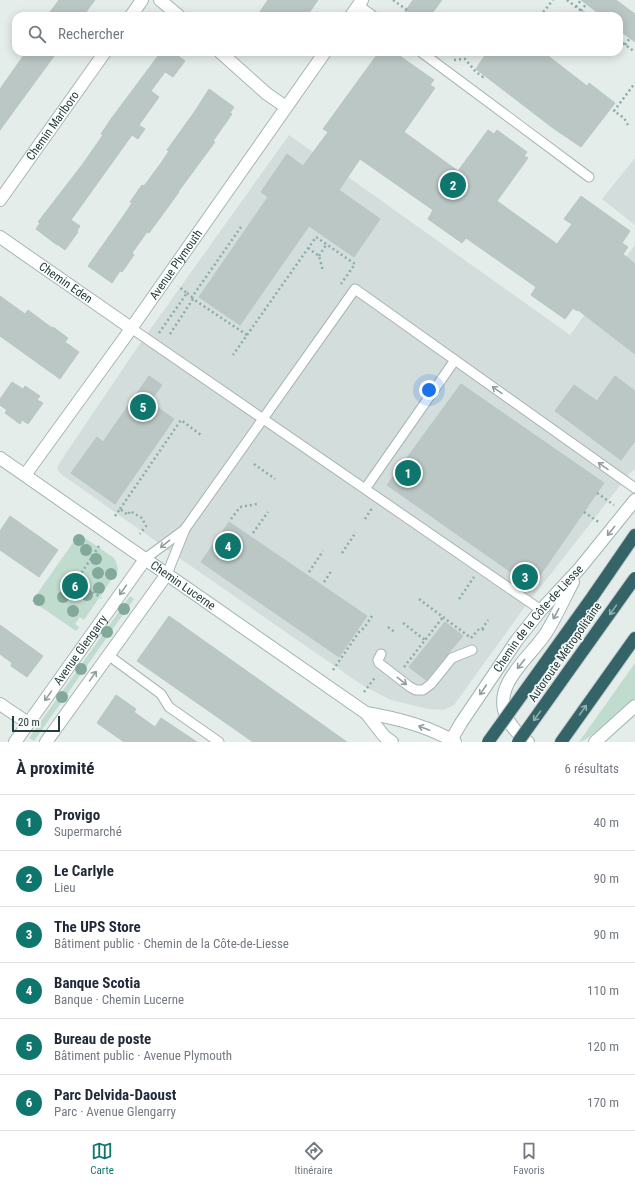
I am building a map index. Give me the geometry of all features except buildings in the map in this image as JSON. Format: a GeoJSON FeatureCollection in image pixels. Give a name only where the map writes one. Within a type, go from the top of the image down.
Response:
{"type":"FeatureCollection","features":[{"type":"Feature","properties":{"kind":"highway"},"geometry":{"type":"LineString","coordinates":[[488,742],[635,535]]}},
{"type":"Feature","properties":{"kind":"highway","name":"Autoroute Métropolitaine"},"geometry":{"type":"LineString","coordinates":[[518,742],[635,578]]}},
{"type":"Feature","properties":{"kind":"highway"},"geometry":{"type":"LineString","coordinates":[[561,742],[635,638]]}},
{"type":"Feature","properties":{"kind":"street"},"geometry":{"type":"LineString","coordinates":[[134,12],[142,0]]}},
{"type":"Feature","properties":{"kind":"street"},"geometry":{"type":"LineString","coordinates":[[160,0],[174,12]]}},
{"type":"Feature","properties":{"kind":"street"},"geometry":{"type":"LineString","coordinates":[[354,12],[360,3]]}},
{"type":"Feature","properties":{"kind":"street","name":"Chemin Marlboro"},"geometry":{"type":"LineString","coordinates":[[0,200],[102,56]]}},
{"type":"Feature","properties":{"kind":"street"},"geometry":{"type":"LineString","coordinates":[[224,56],[267,94],[286,107]]}},
{"type":"Feature","properties":{"kind":"street","name":"Avenue Plymouth"},"geometry":{"type":"LineString","coordinates":[[25,475],[131,328],[321,56]]}},
{"type":"Feature","properties":{"kind":"street","name":"Chemin Eden"},"geometry":{"type":"LineString","coordinates":[[0,237],[131,328]]}},
{"type":"Feature","properties":{"kind":"street","name":"Chemin Lucerne"},"geometry":{"type":"LineString","coordinates":[[0,458],[366,712],[384,736],[392,742]]}},
{"type":"Feature","properties":{"kind":"street","name":"Chemin de la Côte-de-Liesse"},"geometry":{"type":"LineString","coordinates":[[452,741],[461,723],[505,658],[541,610],[580,568],[635,500]]}},
{"type":"Feature","properties":{"kind":"street","name":"Avenue Glengarry"},"geometry":{"type":"LineString","coordinates":[[15,742],[146,558]]}},
{"type":"Feature","properties":{"kind":"street"},"geometry":{"type":"LineString","coordinates":[[528,742],[513,728],[505,714],[503,705],[505,692],[508,684],[518,669],[545,634],[580,568]]}},
{"type":"Feature","properties":{"kind":"street"},"geometry":{"type":"LineString","coordinates":[[50,741],[108,655],[167,574]]}},
{"type":"Feature","properties":{"kind":"street"},"geometry":{"type":"LineString","coordinates":[[0,704],[28,723]]}},
{"type":"Feature","properties":{"kind":"street"},"geometry":{"type":"LineString","coordinates":[[595,742],[635,706]]}},
{"type":"Feature","properties":{"kind":"street","name":"Chemin Lucerne"},"geometry":{"type":"LineString","coordinates":[[366,712],[397,718],[428,729],[452,741]]}},
{"type":"Feature","properties":{"kind":"lane"},"geometry":{"type":"LineString","coordinates":[[360,3],[369,12]]}},
{"type":"Feature","properties":{"kind":"lane"},"geometry":{"type":"LineString","coordinates":[[426,56],[589,177]]}},
{"type":"Feature","properties":{"kind":"lane"},"geometry":{"type":"LineString","coordinates":[[167,574],[185,529],[354,289],[635,488]]}},
{"type":"Feature","properties":{"kind":"lane"},"geometry":{"type":"LineString","coordinates":[[131,328],[541,610]]}},
{"type":"Feature","properties":{"kind":"lane"},"geometry":{"type":"LineString","coordinates":[[365,489],[455,360]]}},
{"type":"Feature","properties":{"kind":"lane"},"geometry":{"type":"LineString","coordinates":[[146,558],[185,529]]}},
{"type":"Feature","properties":{"kind":"lane"},"geometry":{"type":"LineString","coordinates":[[381,654],[378,660],[379,663],[410,687],[419,690],[428,687],[452,658],[472,650]]}},
{"type":"Feature","properties":{"kind":"lane"},"geometry":{"type":"LineString","coordinates":[[108,655],[161,694],[169,707],[220,742]]}},
{"type":"Feature","properties":{"kind":"path"},"geometry":{"type":"LineString","coordinates":[[393,0],[407,10]]}},
{"type":"Feature","properties":{"kind":"path"},"geometry":{"type":"LineString","coordinates":[[543,12],[553,0]]}},
{"type":"Feature","properties":{"kind":"path"},"geometry":{"type":"LineString","coordinates":[[567,0],[581,11],[586,4]]}},
{"type":"Feature","properties":{"kind":"path"},"geometry":{"type":"LineString","coordinates":[[576,7],[581,0]]}},
{"type":"Feature","properties":{"kind":"path"},"geometry":{"type":"LineString","coordinates":[[630,38],[625,45],[635,52]]}},
{"type":"Feature","properties":{"kind":"path"},"geometry":{"type":"LineString","coordinates":[[453,61],[465,59],[476,72],[483,77],[484,75]]}},
{"type":"Feature","properties":{"kind":"path"},"geometry":{"type":"LineString","coordinates":[[628,125],[624,118],[614,111],[635,83]]}},
{"type":"Feature","properties":{"kind":"path"},"geometry":{"type":"LineString","coordinates":[[170,334],[241,227]]}},
{"type":"Feature","properties":{"kind":"path"},"geometry":{"type":"LineString","coordinates":[[233,355],[316,237],[355,264],[341,284]]}},
{"type":"Feature","properties":{"kind":"path"},"geometry":{"type":"LineString","coordinates":[[319,256],[326,245]]}},
{"type":"Feature","properties":{"kind":"path"},"geometry":{"type":"LineString","coordinates":[[308,248],[319,256],[323,271]]}},
{"type":"Feature","properties":{"kind":"path"},"geometry":{"type":"LineString","coordinates":[[178,286],[247,335]]}},
{"type":"Feature","properties":{"kind":"path"},"geometry":{"type":"LineString","coordinates":[[159,334],[187,293]]}},
{"type":"Feature","properties":{"kind":"path"},"geometry":{"type":"LineString","coordinates":[[115,516],[181,420],[201,435]]}},
{"type":"Feature","properties":{"kind":"path"},"geometry":{"type":"LineString","coordinates":[[254,464],[275,479]]}},
{"type":"Feature","properties":{"kind":"path"},"geometry":{"type":"LineString","coordinates":[[597,493],[616,507]]}},
{"type":"Feature","properties":{"kind":"path"},"geometry":{"type":"LineString","coordinates":[[231,519],[240,507],[257,504]]}},
{"type":"Feature","properties":{"kind":"path"},"geometry":{"type":"LineString","coordinates":[[365,519],[374,505]]}},
{"type":"Feature","properties":{"kind":"path"},"geometry":{"type":"LineString","coordinates":[[120,509],[128,515],[130,511],[142,518],[146,526],[140,534]]}},
{"type":"Feature","properties":{"kind":"path"},"geometry":{"type":"LineString","coordinates":[[253,534],[268,512]]}},
{"type":"Feature","properties":{"kind":"path"},"geometry":{"type":"LineString","coordinates":[[584,512],[601,524]]}},
{"type":"Feature","properties":{"kind":"path"},"geometry":{"type":"LineString","coordinates":[[342,553],[356,532]]}},
{"type":"Feature","properties":{"kind":"path"},"geometry":{"type":"LineString","coordinates":[[99,546],[77,580],[102,598]]}},
{"type":"Feature","properties":{"kind":"path"},"geometry":{"type":"LineString","coordinates":[[309,572],[323,551]]}},
{"type":"Feature","properties":{"kind":"path"},"geometry":{"type":"LineString","coordinates":[[324,582],[332,570]]}},
{"type":"Feature","properties":{"kind":"path"},"geometry":{"type":"LineString","coordinates":[[459,599],[473,580]]}},
{"type":"Feature","properties":{"kind":"path"},"geometry":{"type":"LineString","coordinates":[[420,599],[470,638],[479,629],[482,629],[488,620]]}},
{"type":"Feature","properties":{"kind":"path"},"geometry":{"type":"LineString","coordinates":[[333,670],[372,616]]}},
{"type":"Feature","properties":{"kind":"path"},"geometry":{"type":"LineString","coordinates":[[400,672],[443,617]]}},
{"type":"Feature","properties":{"kind":"path"},"geometry":{"type":"LineString","coordinates":[[403,623],[425,640]]}},
{"type":"Feature","properties":{"kind":"path"},"geometry":{"type":"LineString","coordinates":[[388,627],[396,633]]}},
{"type":"Feature","properties":{"kind":"path"},"geometry":{"type":"LineString","coordinates":[[482,629],[486,631]]}},
{"type":"Feature","properties":{"kind":"path"},"geometry":{"type":"LineString","coordinates":[[364,692],[371,681],[379,674]]}},
{"type":"Feature","properties":{"kind":"shaded area"},"geometry":{"type":"Polygon","coordinates":[[[289,135],[570,335],[635,245],[635,469],[630,473],[524,608],[454,705],[444,710],[428,709],[391,700],[362,685],[61,474],[57,469],[60,462],[139,345],[289,135]]]}},
{"type":"Feature","properties":{"kind":"shaded area"},"geometry":{"type":"Polygon","coordinates":[[[635,158],[635,225],[602,199],[635,158]]]}},
{"type":"Feature","properties":{"kind":"green space"},"geometry":{"type":"Polygon","coordinates":[[[79,534],[114,558],[118,569],[84,620],[80,617],[75,624],[79,627],[76,631],[32,601],[79,534]]]}},
{"type":"Feature","properties":{"kind":"green space"},"geometry":{"type":"Polygon","coordinates":[[[130,596],[134,599],[34,741],[29,738],[130,596]]]}},
{"type":"Feature","properties":{"kind":"green space"},"geometry":{"type":"Polygon","coordinates":[[[635,663],[635,698],[599,730],[579,742],[635,663]]]}},
{"type":"Feature","properties":{"kind":"place","name":"Le Carlyle"},"geometry":{"type":"Point","coordinates":[453,185]}},
{"type":"Feature","properties":{"kind":"place","name":"Bureau de poste"},"geometry":{"type":"Point","coordinates":[143,407]}},
{"type":"Feature","properties":{"kind":"place","name":"Provigo"},"geometry":{"type":"Point","coordinates":[408,473]}},
{"type":"Feature","properties":{"kind":"place","name":"Banque Scotia"},"geometry":{"type":"Point","coordinates":[228,546]}},
{"type":"Feature","properties":{"kind":"place","name":"The UPS Store"},"geometry":{"type":"Point","coordinates":[525,577]}},
{"type":"Feature","properties":{"kind":"place","name":"Parc Delvida-Daoust"},"geometry":{"type":"Point","coordinates":[75,586]}}]}
